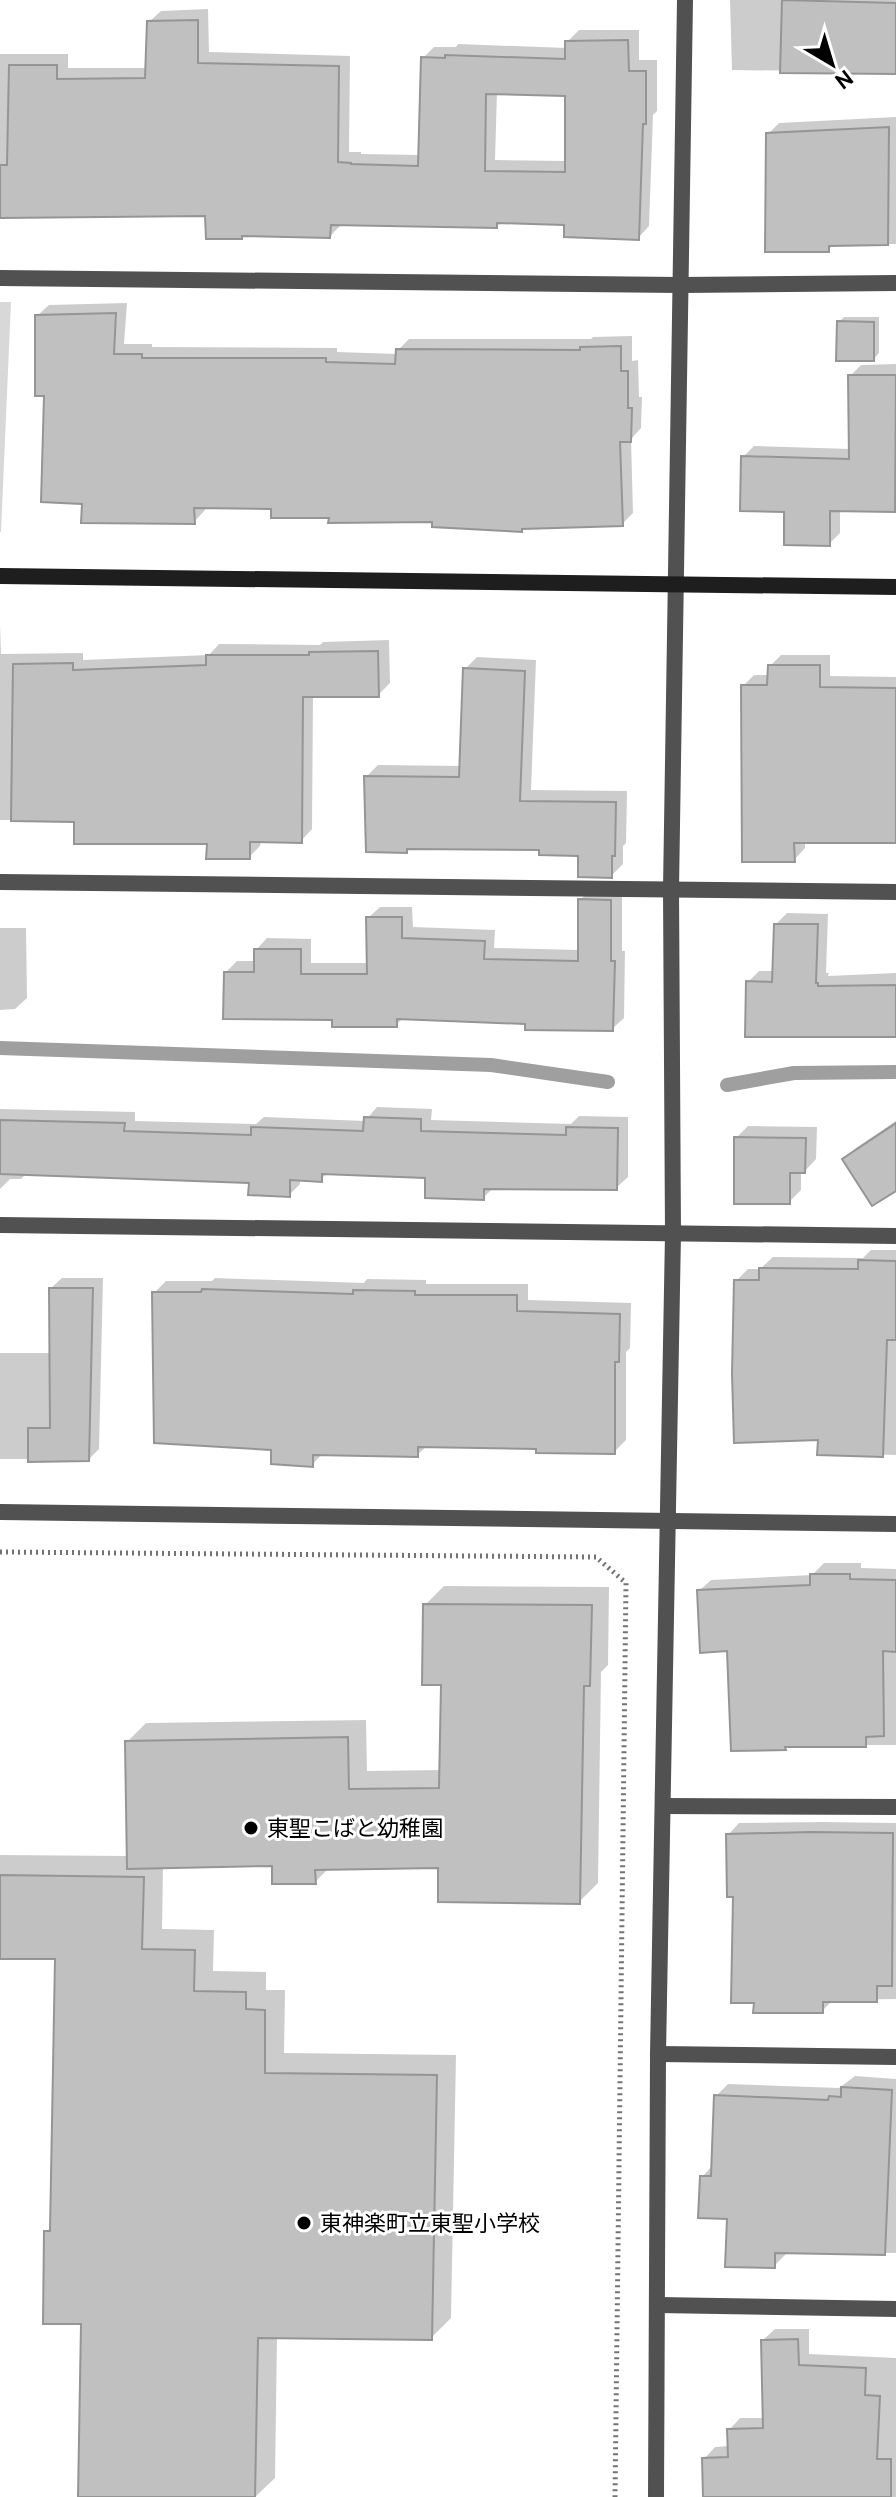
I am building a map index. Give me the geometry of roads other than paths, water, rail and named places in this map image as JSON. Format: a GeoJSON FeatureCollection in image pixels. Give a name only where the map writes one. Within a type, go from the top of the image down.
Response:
{"type":"FeatureCollection","features":[{"type":"Feature","properties":{"kind":"street"},"geometry":{"type":"LineString","coordinates":[[656,2497],[658,2054],[673,1234],[671,889],[685,0]]}},
{"type":"Feature","properties":{"kind":"street"},"geometry":{"type":"LineString","coordinates":[[0,278],[680,285],[896,283]]}},
{"type":"Feature","properties":{"kind":"street"},"geometry":{"type":"LineString","coordinates":[[0,576],[896,587]]}},
{"type":"Feature","properties":{"kind":"street"},"geometry":{"type":"LineString","coordinates":[[0,882],[896,892]]}},
{"type":"Feature","properties":{"kind":"street"},"geometry":{"type":"LineString","coordinates":[[0,1225],[896,1236]]}},
{"type":"Feature","properties":{"kind":"street"},"geometry":{"type":"LineString","coordinates":[[0,1512],[896,1524]]}},
{"type":"Feature","properties":{"kind":"street"},"geometry":{"type":"LineString","coordinates":[[664,1806],[896,1807]]}},
{"type":"Feature","properties":{"kind":"street"},"geometry":{"type":"LineString","coordinates":[[658,2054],[896,2057]]}},
{"type":"Feature","properties":{"kind":"street"},"geometry":{"type":"LineString","coordinates":[[658,2305],[896,2309]]}},
{"type":"Feature","properties":{"kind":"waterway"},"geometry":{"type":"LineString","coordinates":[[0,1048],[491,1065],[608,1082]]}},
{"type":"Feature","properties":{"kind":"waterway"},"geometry":{"type":"LineString","coordinates":[[727,1085],[794,1073],[896,1072]]}},
{"type":"Feature","properties":{"kind":"place","name":"東聖こばと幼稚園"},"geometry":{"type":"Point","coordinates":[251,1828]}},
{"type":"Feature","properties":{"kind":"place","name":"東神楽町立東聖小学校"},"geometry":{"type":"Point","coordinates":[304,2223]}}]}
